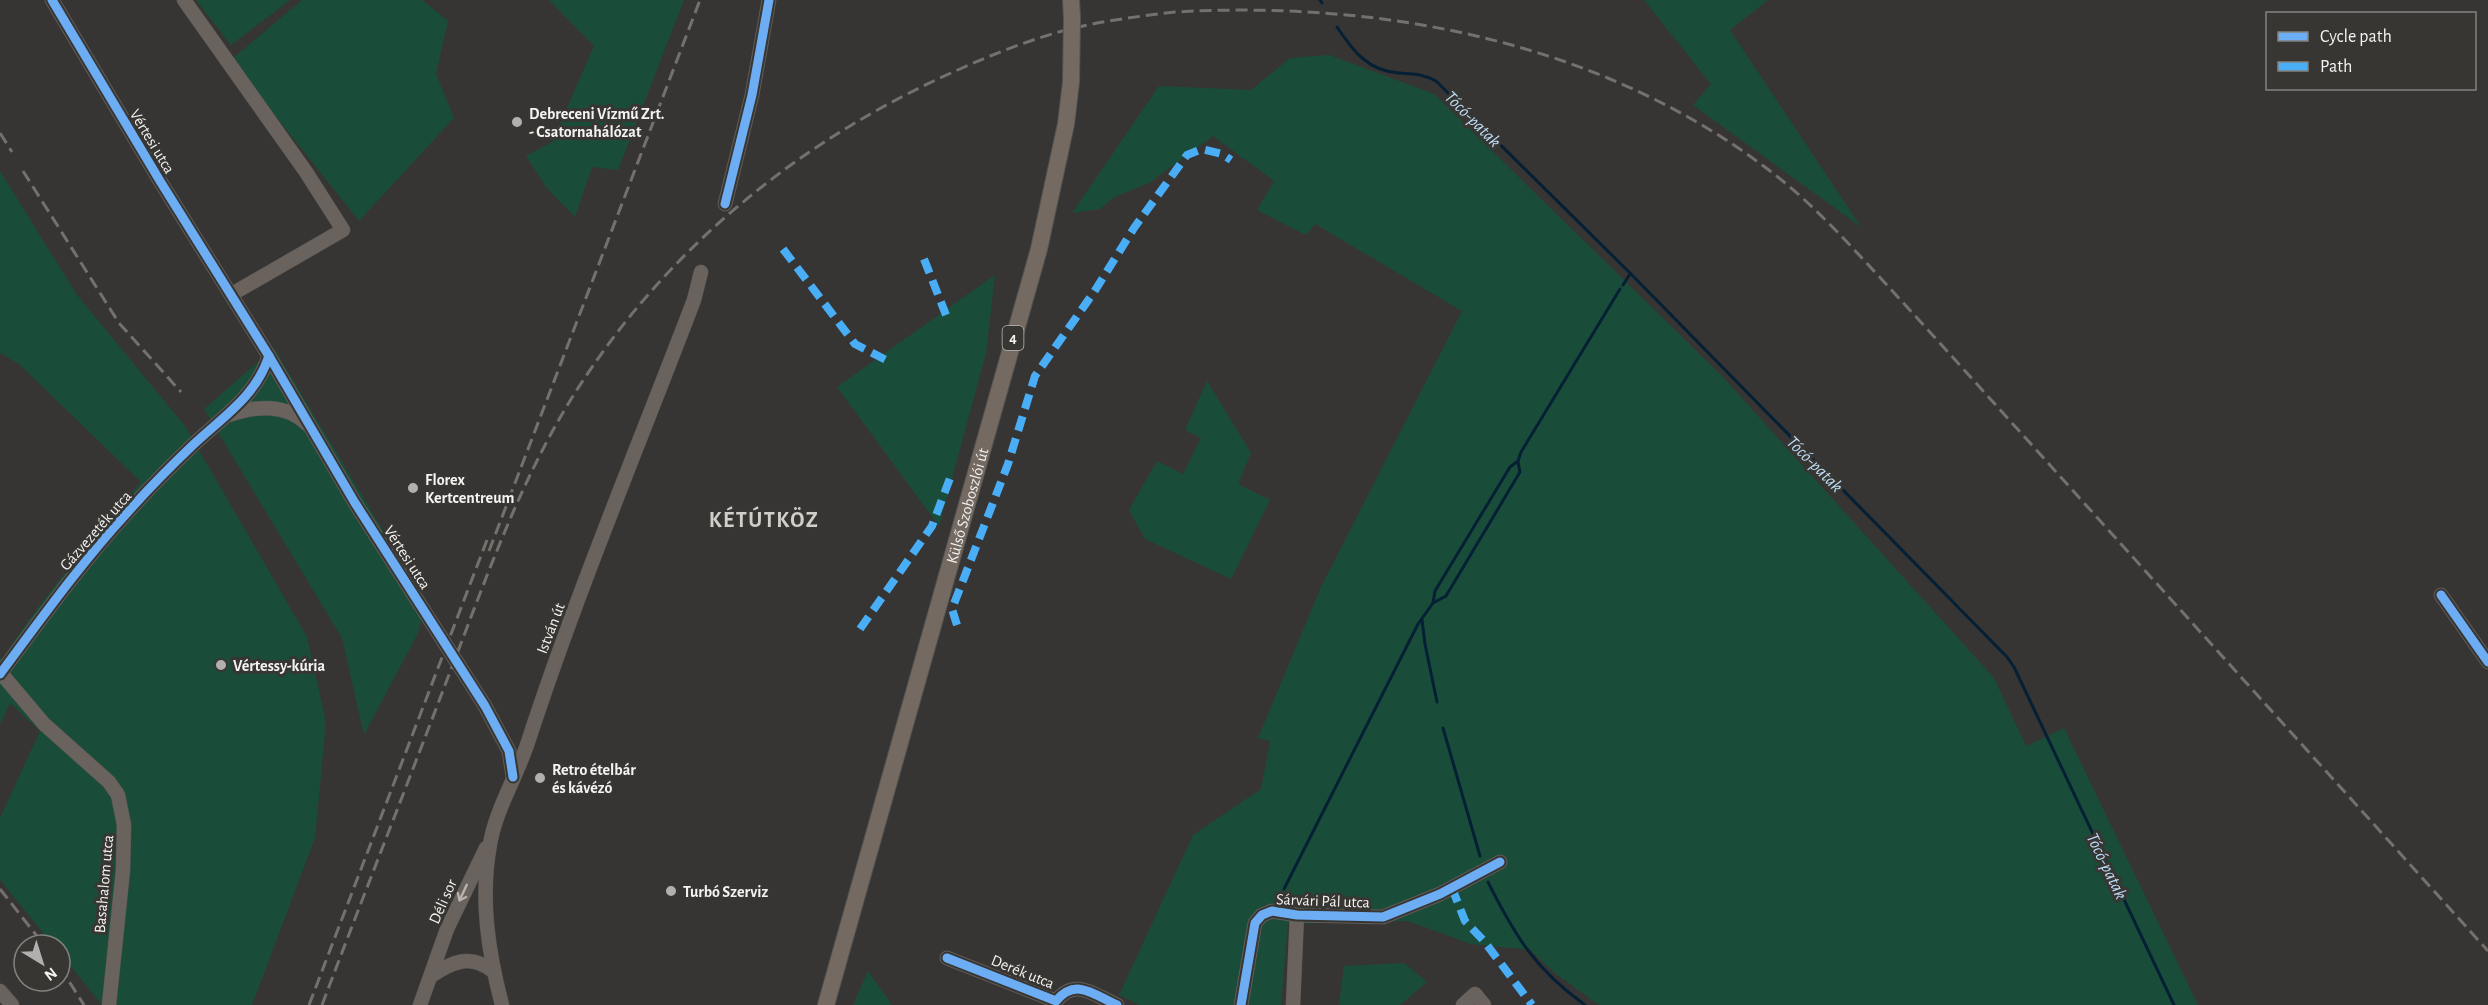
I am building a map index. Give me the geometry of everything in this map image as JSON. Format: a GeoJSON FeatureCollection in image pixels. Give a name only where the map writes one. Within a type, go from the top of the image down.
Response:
{"type":"FeatureCollection","features":[{"type":"Feature","properties":{"kind":"main road","name":"Külső Szoboszlói út"},"geometry":{"type":"LineString","coordinates":[[826,1005],[1039,249],[1066,124],[1071,82],[1071,0]]}},
{"type":"Feature","properties":{"kind":"street","name":"Vértesi utca"},"geometry":{"type":"LineString","coordinates":[[52,0],[160,181],[232,294],[355,503],[485,706],[509,751],[513,777]]}},
{"type":"Feature","properties":{"kind":"street"},"geometry":{"type":"LineString","coordinates":[[184,0],[306,172],[343,230],[232,294]]}},
{"type":"Feature","properties":{"kind":"street"},"geometry":{"type":"LineString","coordinates":[[724,204],[752,95],[769,0]]}},
{"type":"Feature","properties":{"kind":"street","name":"István út"},"geometry":{"type":"LineString","coordinates":[[502,1005],[493,971],[486,926],[485,895],[490,841],[513,777],[524,756],[555,661],[694,300],[701,272]]}},
{"type":"Feature","properties":{"kind":"street"},"geometry":{"type":"LineString","coordinates":[[225,416],[252,391],[263,375],[269,356]]}},
{"type":"Feature","properties":{"kind":"street","name":"Gázvezeték utca"},"geometry":{"type":"LineString","coordinates":[[0,673],[89,556],[127,513],[225,416],[246,409],[273,408],[302,418],[314,432]]}},
{"type":"Feature","properties":{"kind":"street"},"geometry":{"type":"LineString","coordinates":[[2440,595],[2488,662]]}},
{"type":"Feature","properties":{"kind":"street","name":"Basahalom utca"},"geometry":{"type":"LineString","coordinates":[[0,673],[44,724],[109,782],[116,790],[120,801],[124,825],[123,870],[109,1005]]}},
{"type":"Feature","properties":{"kind":"street","name":"Déli sor"},"geometry":{"type":"LineString","coordinates":[[420,1005],[447,929],[490,841]]}},
{"type":"Feature","properties":{"kind":"street","name":"Sárvári Pál utca"},"geometry":{"type":"LineString","coordinates":[[1241,1005],[1255,923],[1262,915],[1272,911],[1297,915],[1383,917],[1440,894],[1500,862]]}},
{"type":"Feature","properties":{"kind":"street"},"geometry":{"type":"LineString","coordinates":[[1293,1005],[1297,915]]}},
{"type":"Feature","properties":{"kind":"street","name":"Derék utca"},"geometry":{"type":"LineString","coordinates":[[947,958],[1056,1001],[1066,990],[1075,987],[1117,1005]]}},
{"type":"Feature","properties":{"kind":"street"},"geometry":{"type":"LineString","coordinates":[[431,976],[449,964],[467,961],[482,963],[493,971]]}},
{"type":"Feature","properties":{"kind":"street"},"geometry":{"type":"LineString","coordinates":[[0,991],[12,1005]]}},
{"type":"Feature","properties":{"kind":"street"},"geometry":{"type":"LineString","coordinates":[[1463,1005],[1475,994],[1484,1005]]}},
{"type":"Feature","properties":{"kind":"green space"},"geometry":{"type":"Polygon","coordinates":[[[196,0],[290,0],[231,45],[196,0]]]}},
{"type":"Feature","properties":{"kind":"green space"},"geometry":{"type":"Polygon","coordinates":[[[302,0],[422,0],[448,21],[436,74],[454,118],[359,221],[231,60],[302,0]]]}},
{"type":"Feature","properties":{"kind":"green space"},"geometry":{"type":"Polygon","coordinates":[[[549,0],[684,0],[618,170],[592,167],[575,217],[546,187],[526,156],[552,142],[594,46],[549,0]]]}},
{"type":"Feature","properties":{"kind":"green space"},"geometry":{"type":"Polygon","coordinates":[[[1644,0],[1768,0],[1730,30],[1861,227],[1693,105],[1711,84],[1644,0]]]}},
{"type":"Feature","properties":{"kind":"green space"},"geometry":{"type":"Polygon","coordinates":[[[1329,55],[1434,94],[1722,376],[1994,678],[2026,746],[2064,728],[2198,1005],[1599,1005],[1556,974],[1530,950],[1471,944],[1408,921],[1288,924],[1281,1005],[1140,1005],[1119,995],[1193,835],[1261,789],[1270,741],[1258,738],[1321,587],[1462,311],[1315,224],[1306,235],[1257,210],[1274,181],[1213,136],[1149,183],[1115,197],[1100,209],[1072,213],[1159,86],[1251,90],[1290,58],[1329,55]]]}},
{"type":"Feature","properties":{"kind":"green space"},"geometry":{"type":"Polygon","coordinates":[[[0,171],[77,295],[185,426],[307,637],[326,722],[315,838],[252,1005],[102,1005],[72,968],[72,933],[43,933],[0,880],[0,818],[40,731],[10,703],[0,724],[0,658],[2,659],[68,568],[141,482],[19,364],[0,353],[0,171]]]}},
{"type":"Feature","properties":{"kind":"green space"},"geometry":{"type":"Polygon","coordinates":[[[995,275],[986,353],[939,526],[837,387],[995,275]]]}},
{"type":"Feature","properties":{"kind":"green space"},"geometry":{"type":"Polygon","coordinates":[[[274,348],[426,602],[418,633],[364,735],[342,638],[204,409],[274,348]]]}},
{"type":"Feature","properties":{"kind":"green space"},"geometry":{"type":"Polygon","coordinates":[[[1207,381],[1251,453],[1238,484],[1270,500],[1231,579],[1145,539],[1129,510],[1157,461],[1183,474],[1201,438],[1185,430],[1207,381]]]}},
{"type":"Feature","properties":{"kind":"green space"},"geometry":{"type":"Polygon","coordinates":[[[1404,963],[1427,982],[1400,1005],[1339,1005],[1344,966],[1404,963]]]}},
{"type":"Feature","properties":{"kind":"green space"},"geometry":{"type":"Polygon","coordinates":[[[868,971],[892,1005],[853,1005],[868,971]]]}},
{"type":"Feature","properties":{"kind":"waterway","name":"Tócó-patak"},"geometry":{"type":"LineString","coordinates":[[1337,27],[1355,52],[1370,64],[1388,71],[1418,75],[1436,81],[1630,273],[2007,657],[2014,667],[2174,1005]]}},
{"type":"Feature","properties":{"kind":"waterway"},"geometry":{"type":"LineString","coordinates":[[1623,285],[1630,274]]}},
{"type":"Feature","properties":{"kind":"waterway"},"geometry":{"type":"LineString","coordinates":[[1284,889],[1418,624],[1433,603],[1435,591],[1510,467],[1518,461],[1521,452],[1620,289]]}},
{"type":"Feature","properties":{"kind":"waterway"},"geometry":{"type":"LineString","coordinates":[[1433,603],[1446,596],[1520,472],[1518,462]]}},
{"type":"Feature","properties":{"kind":"waterway"},"geometry":{"type":"LineString","coordinates":[[1422,620],[1437,702]]}},
{"type":"Feature","properties":{"kind":"waterway"},"geometry":{"type":"LineString","coordinates":[[1443,728],[1480,856]]}},
{"type":"Feature","properties":{"kind":"waterway"},"geometry":{"type":"LineString","coordinates":[[1488,882],[1517,935],[1539,964],[1585,1005]]}},
{"type":"Feature","properties":{"kind":"railway"},"geometry":{"type":"LineString","coordinates":[[489,551],[700,0]]}},
{"type":"Feature","properties":{"kind":"railway"},"geometry":{"type":"LineString","coordinates":[[322,1005],[479,596],[526,483],[564,410],[586,376],[621,327],[660,281],[702,238],[795,162],[845,129],[897,99],[951,73],[1039,38],[1097,23],[1175,12],[1254,10],[1334,14],[1413,23],[1490,39],[1566,62],[1639,92],[1708,129],[1774,174],[1804,199],[1903,303],[2488,951]]}},
{"type":"Feature","properties":{"kind":"railway"},"geometry":{"type":"LineString","coordinates":[[0,133],[12,152]]}},
{"type":"Feature","properties":{"kind":"railway"},"geometry":{"type":"LineString","coordinates":[[23,171],[119,323],[181,392]]}},
{"type":"Feature","properties":{"kind":"railway"},"geometry":{"type":"LineString","coordinates":[[309,1005],[487,540]]}},
{"type":"Feature","properties":{"kind":"railway"},"geometry":{"type":"LineString","coordinates":[[0,889],[35,933]]}},
{"type":"Feature","properties":{"kind":"railway"},"geometry":{"type":"LineString","coordinates":[[72,986],[84,1005]]}},
{"type":"Feature","properties":{"kind":"marked path"},"geometry":{"type":"LineString","coordinates":[[957,625],[952,609],[1008,464],[1035,376],[1094,292],[1134,228],[1187,155],[1202,149],[1222,154],[1231,160]]}},
{"type":"Feature","properties":{"kind":"marked path"},"geometry":{"type":"LineString","coordinates":[[783,249],[855,344],[886,360]]}},
{"type":"Feature","properties":{"kind":"marked path"},"geometry":{"type":"LineString","coordinates":[[924,259],[946,315]]}},
{"type":"Feature","properties":{"kind":"marked path"},"geometry":{"type":"LineString","coordinates":[[860,629],[932,526],[952,473]]}},
{"type":"Feature","properties":{"kind":"marked path"},"geometry":{"type":"LineString","coordinates":[[1452,888],[1465,921],[1484,941],[1532,1005]]}},
{"type":"Feature","properties":{"kind":"cycle path"},"geometry":{"type":"LineString","coordinates":[[52,0],[160,181],[269,356],[355,503],[485,706],[509,751],[513,777]]}},
{"type":"Feature","properties":{"kind":"cycle path"},"geometry":{"type":"LineString","coordinates":[[725,204],[752,95],[769,0]]}},
{"type":"Feature","properties":{"kind":"cycle path"},"geometry":{"type":"LineString","coordinates":[[0,674],[110,532],[168,469],[247,394],[256,383],[269,356]]}},
{"type":"Feature","properties":{"kind":"cycle path"},"geometry":{"type":"LineString","coordinates":[[2441,595],[2488,662]]}},
{"type":"Feature","properties":{"kind":"cycle path"},"geometry":{"type":"LineString","coordinates":[[1241,1005],[1255,923],[1262,915],[1272,911],[1297,915],[1383,917],[1440,894],[1500,862]]}},
{"type":"Feature","properties":{"kind":"cycle path"},"geometry":{"type":"LineString","coordinates":[[947,958],[1056,1001],[1063,994],[1078,989],[1093,993],[1117,1005]]}},
{"type":"Feature","properties":{"kind":"place","name":"Debreceni Vízmű Zrt. - Csatornahálózat"},"geometry":{"type":"Point","coordinates":[517,122]}},
{"type":"Feature","properties":{"kind":"place","name":"Florex Kertcentreum"},"geometry":{"type":"Point","coordinates":[413,488]}},
{"type":"Feature","properties":{"kind":"place","name":"Vértessy-kúria"},"geometry":{"type":"Point","coordinates":[221,665]}},
{"type":"Feature","properties":{"kind":"place","name":"Retro ételbár és kávézó"},"geometry":{"type":"Point","coordinates":[540,778]}},
{"type":"Feature","properties":{"kind":"place","name":"Turbó Szerviz"},"geometry":{"type":"Point","coordinates":[671,891]}},
{"type":"Feature","properties":{"kind":"district","name":"KÉTÚTKÖZ"},"geometry":{"type":"Point","coordinates":[764,519]}}]}
